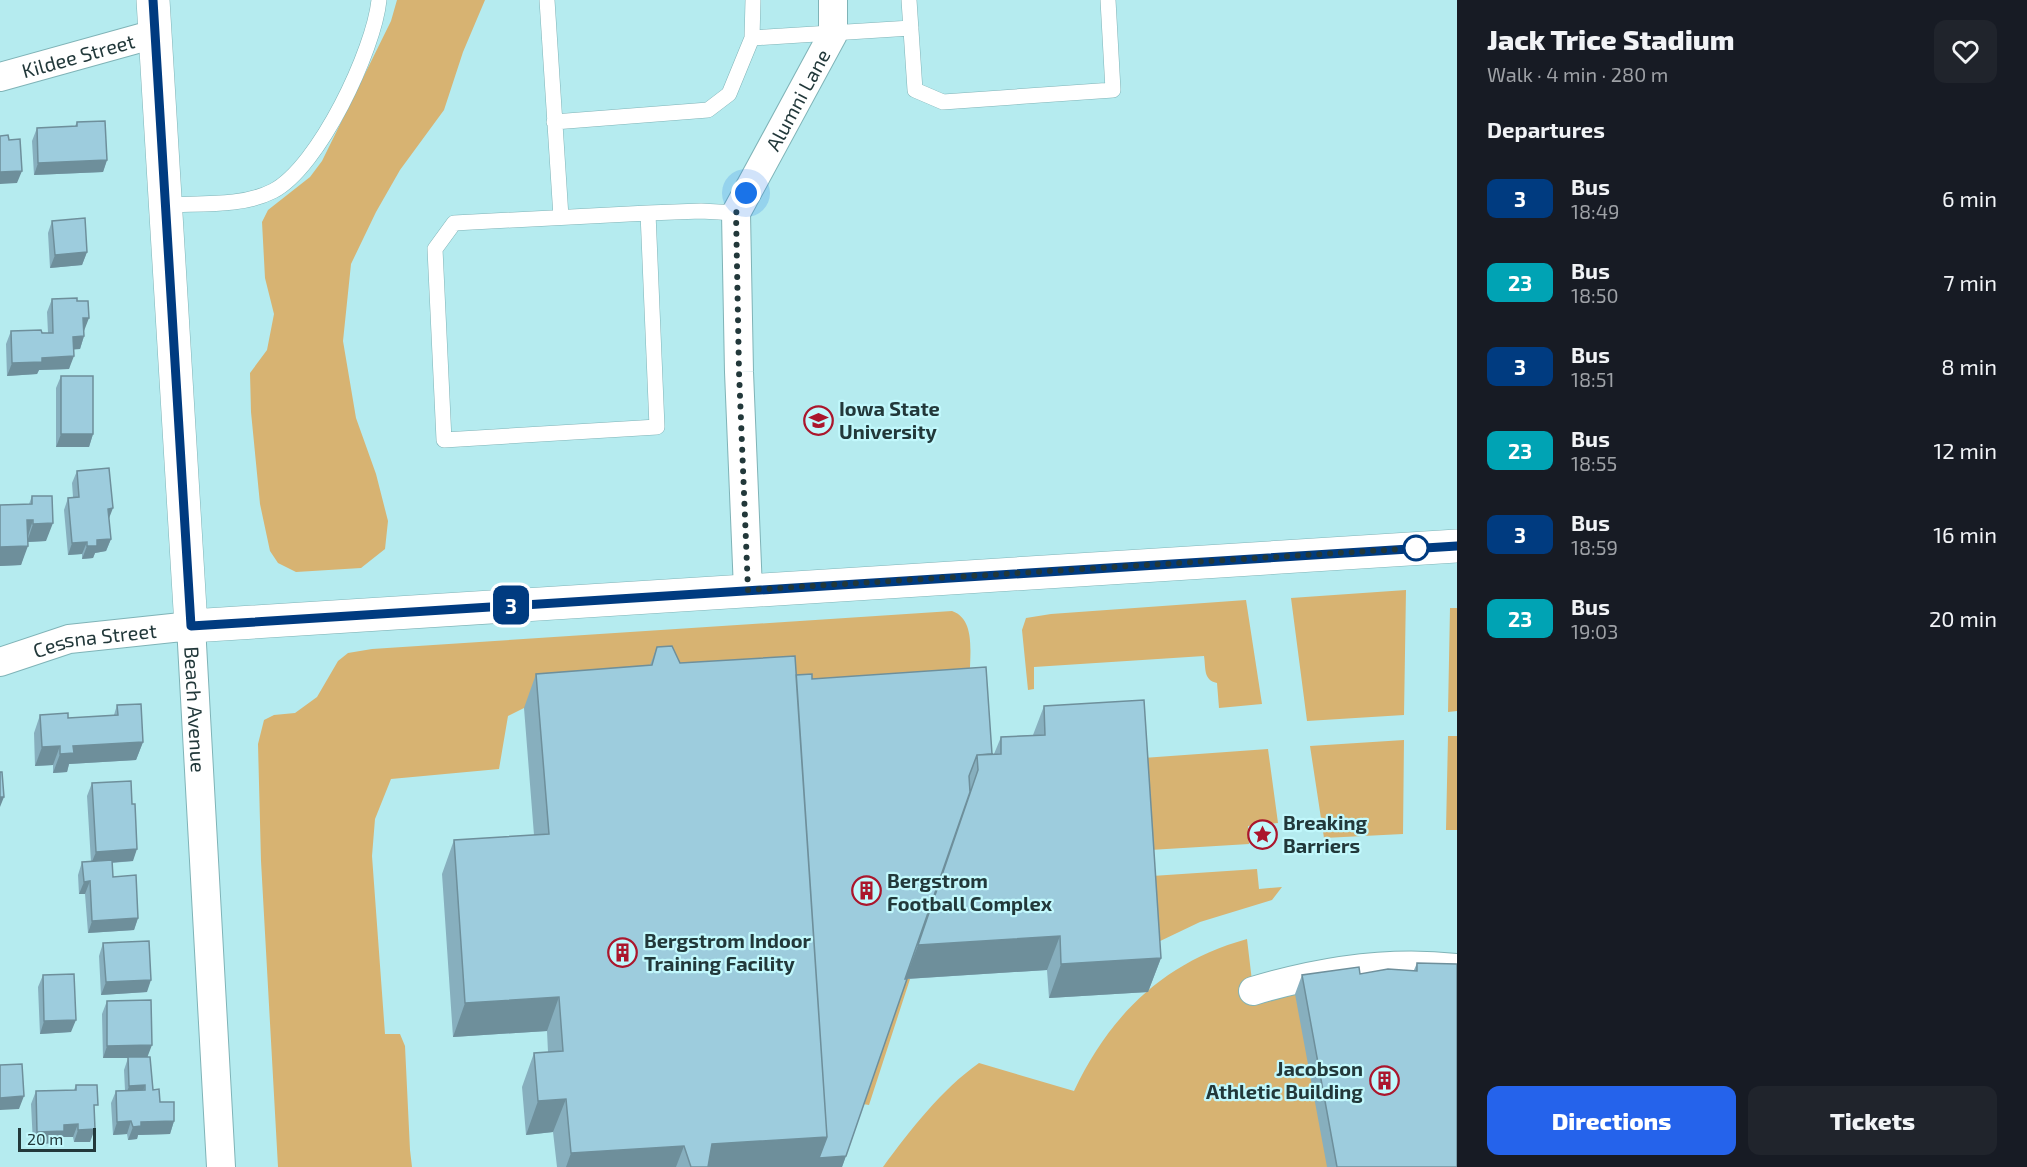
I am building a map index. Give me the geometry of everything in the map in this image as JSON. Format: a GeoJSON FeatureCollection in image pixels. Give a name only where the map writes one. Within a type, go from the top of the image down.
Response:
{"type":"FeatureCollection","features":[{"type":"Feature","properties":{"kind":"street","name":"Beach Avenue"},"geometry":{"type":"LineString","coordinates":[[153,0],[221,1167]]}},
{"type":"Feature","properties":{"kind":"street","name":"Alumni Lane"},"geometry":{"type":"LineString","coordinates":[[748,590],[739,372],[736,213],[833,34],[833,0]]}},
{"type":"Feature","properties":{"kind":"street","name":"Kildee Street"},"geometry":{"type":"LineString","coordinates":[[0,77],[155,34]]}},
{"type":"Feature","properties":{"kind":"street"},"geometry":{"type":"LineString","coordinates":[[191,626],[1457,546]]}},
{"type":"Feature","properties":{"kind":"street","name":"Cessna Street"},"geometry":{"type":"LineString","coordinates":[[0,662],[69,639],[191,626]]}},
{"type":"Feature","properties":{"kind":"street"},"geometry":{"type":"LineString","coordinates":[[1253,991],[1297,979],[1348,970],[1391,966],[1457,968]]}},
{"type":"Feature","properties":{"kind":"lane"},"geometry":{"type":"LineString","coordinates":[[165,204],[250,199],[273,191],[295,176],[312,155],[348,93],[377,19],[379,0]]}},
{"type":"Feature","properties":{"kind":"lane"},"geometry":{"type":"LineString","coordinates":[[547,0],[561,217]]}},
{"type":"Feature","properties":{"kind":"lane"},"geometry":{"type":"LineString","coordinates":[[554,122],[708,110],[729,94],[752,38],[753,0]]}},
{"type":"Feature","properties":{"kind":"lane"},"geometry":{"type":"LineString","coordinates":[[909,0],[915,90],[943,102],[1113,90],[1108,0]]}},
{"type":"Feature","properties":{"kind":"lane"},"geometry":{"type":"LineString","coordinates":[[752,38],[911,28]]}},
{"type":"Feature","properties":{"kind":"lane"},"geometry":{"type":"LineString","coordinates":[[648,213],[657,427],[444,440],[435,249],[454,223],[561,217],[648,213],[701,211],[736,213]]}},
{"type":"Feature","properties":{"kind":"shaded area"},"geometry":{"type":"Polygon","coordinates":[[[397,0],[485,0],[463,52],[444,110],[400,170],[376,212],[351,264],[343,341],[356,418],[376,474],[388,521],[385,549],[361,568],[296,572],[278,563],[270,551],[260,504],[251,412],[250,373],[267,350],[274,314],[265,278],[262,222],[268,210],[310,177],[322,161],[391,21],[397,0]]]}},
{"type":"Feature","properties":{"kind":"shaded area"},"geometry":{"type":"Polygon","coordinates":[[[1406,590],[1404,715],[1307,721],[1291,598],[1406,590]]]}},
{"type":"Feature","properties":{"kind":"shaded area"},"geometry":{"type":"Polygon","coordinates":[[[1246,600],[1262,704],[1219,708],[1217,683],[1207,676],[1204,656],[1034,667],[1034,689],[1028,690],[1022,630],[1026,618],[1051,614],[1246,600]]]}},
{"type":"Feature","properties":{"kind":"shaded area"},"geometry":{"type":"Polygon","coordinates":[[[1450,608],[1457,608],[1457,711],[1448,712],[1450,608]]]}},
{"type":"Feature","properties":{"kind":"shaded area"},"geometry":{"type":"Polygon","coordinates":[[[952,611],[965,621],[968,628],[970,671],[524,708],[508,716],[499,769],[391,779],[375,819],[372,856],[385,1034],[400,1034],[405,1046],[412,1167],[278,1167],[261,861],[258,744],[264,720],[274,715],[295,713],[317,697],[338,661],[348,653],[372,649],[952,611]]]}},
{"type":"Feature","properties":{"kind":"shaded area"},"geometry":{"type":"Polygon","coordinates":[[[1448,736],[1457,736],[1457,830],[1446,830],[1448,736]]]}},
{"type":"Feature","properties":{"kind":"shaded area"},"geometry":{"type":"Polygon","coordinates":[[[1404,740],[1403,834],[1324,838],[1310,746],[1404,740]]]}},
{"type":"Feature","properties":{"kind":"shaded area"},"geometry":{"type":"Polygon","coordinates":[[[1268,749],[1278,823],[1248,826],[1249,844],[1150,850],[1143,758],[1268,749]]]}},
{"type":"Feature","properties":{"kind":"shaded area"},"geometry":{"type":"Polygon","coordinates":[[[1257,869],[1259,889],[1282,887],[1272,900],[1200,922],[1156,943],[1152,876],[1257,869]]]}},
{"type":"Feature","properties":{"kind":"shaded area"},"geometry":{"type":"Polygon","coordinates":[[[1247,939],[1252,981],[1295,994],[1457,1167],[883,1167],[939,1098],[979,1063],[1074,1091],[1105,1038],[1143,995],[1165,977],[1190,962],[1217,949],[1247,939]]]}},
{"type":"Feature","properties":{"kind":"shaded area"},"geometry":{"type":"Polygon","coordinates":[[[905,979],[910,979],[869,1105],[863,1104],[905,979]]]}},
{"type":"Feature","properties":{"kind":"building"},"geometry":{"type":"Polygon","coordinates":[[[105,121],[107,160],[38,163],[37,128],[77,126],[77,122],[105,121]]]}},
{"type":"Feature","properties":{"kind":"building"},"geometry":{"type":"Polygon","coordinates":[[[8,135],[9,140],[20,139],[22,171],[0,172],[0,136],[8,135]]]}},
{"type":"Feature","properties":{"kind":"building"},"geometry":{"type":"Polygon","coordinates":[[[85,218],[87,252],[55,255],[52,221],[85,218]]]}},
{"type":"Feature","properties":{"kind":"building"},"geometry":{"type":"Polygon","coordinates":[[[77,298],[77,301],[88,301],[89,318],[83,318],[84,336],[73,337],[74,356],[42,358],[42,362],[12,363],[11,331],[41,330],[42,333],[53,333],[52,299],[77,298]]]}},
{"type":"Feature","properties":{"kind":"building"},"geometry":{"type":"Polygon","coordinates":[[[61,376],[93,376],[93,434],[61,434],[61,376]]]}},
{"type":"Feature","properties":{"kind":"building"},"geometry":{"type":"Polygon","coordinates":[[[109,468],[113,508],[108,509],[111,539],[97,540],[97,546],[87,546],[87,542],[72,543],[68,498],[79,497],[77,471],[109,468]]]}},
{"type":"Feature","properties":{"kind":"building"},"geometry":{"type":"Polygon","coordinates":[[[32,496],[52,496],[53,523],[33,524],[33,520],[27,520],[28,546],[0,547],[0,505],[32,504],[32,496]]]}},
{"type":"Feature","properties":{"kind":"building","name":"Bergstrom Indoor Training Facility"},"geometry":{"type":"Polygon","coordinates":[[[672,646],[680,663],[795,656],[827,1137],[712,1144],[708,1167],[691,1167],[684,1146],[571,1153],[566,1099],[538,1101],[534,1053],[563,1051],[559,997],[465,1003],[454,840],[549,834],[536,674],[652,665],[657,647],[672,646]]]}},
{"type":"Feature","properties":{"kind":"building","name":"Bergstrom Football Complex"},"geometry":{"type":"Polygon","coordinates":[[[986,667],[992,754],[977,755],[969,776],[970,792],[846,1156],[819,1158],[827,1137],[796,675],[812,674],[812,679],[986,667]]]}},
{"type":"Feature","properties":{"kind":"building"},"geometry":{"type":"Polygon","coordinates":[[[1144,700],[1161,958],[1061,964],[1060,936],[918,945],[978,770],[977,755],[1001,754],[1001,737],[1045,735],[1044,706],[1144,700]]]}},
{"type":"Feature","properties":{"kind":"building"},"geometry":{"type":"Polygon","coordinates":[[[141,704],[143,742],[73,746],[74,753],[60,754],[60,746],[42,747],[40,715],[68,713],[68,718],[118,715],[117,705],[141,704]]]}},
{"type":"Feature","properties":{"kind":"building"},"geometry":{"type":"Polygon","coordinates":[[[0,772],[2,772],[4,797],[0,797],[0,772]]]}},
{"type":"Feature","properties":{"kind":"building"},"geometry":{"type":"Polygon","coordinates":[[[131,781],[132,804],[135,804],[137,849],[96,852],[92,783],[131,781]]]}},
{"type":"Feature","properties":{"kind":"building"},"geometry":{"type":"Polygon","coordinates":[[[112,860],[113,877],[136,875],[138,918],[92,921],[90,881],[84,882],[82,862],[112,860]]]}},
{"type":"Feature","properties":{"kind":"building"},"geometry":{"type":"Polygon","coordinates":[[[149,941],[151,980],[106,982],[103,943],[149,941]]]}},
{"type":"Feature","properties":{"kind":"building","name":"Jacobson Athletic Building"},"geometry":{"type":"Polygon","coordinates":[[[1417,963],[1457,964],[1457,1167],[1337,1167],[1302,975],[1359,967],[1360,974],[1388,969],[1417,971],[1417,963]]]}},
{"type":"Feature","properties":{"kind":"building"},"geometry":{"type":"Polygon","coordinates":[[[74,974],[76,1020],[44,1021],[43,975],[74,974]]]}},
{"type":"Feature","properties":{"kind":"building"},"geometry":{"type":"Polygon","coordinates":[[[151,1000],[152,1045],[107,1046],[107,1001],[151,1000]]]}},
{"type":"Feature","properties":{"kind":"building"},"geometry":{"type":"Polygon","coordinates":[[[128,1057],[150,1057],[153,1090],[159,1089],[160,1102],[174,1102],[174,1121],[141,1122],[141,1126],[133,1127],[131,1121],[117,1122],[116,1091],[145,1090],[145,1085],[129,1086],[128,1057]]]}},
{"type":"Feature","properties":{"kind":"building"},"geometry":{"type":"Polygon","coordinates":[[[22,1064],[24,1096],[0,1098],[0,1065],[22,1064]]]}},
{"type":"Feature","properties":{"kind":"building"},"geometry":{"type":"Polygon","coordinates":[[[76,1085],[97,1085],[98,1105],[94,1105],[95,1129],[78,1130],[78,1124],[64,1125],[64,1131],[37,1132],[36,1091],[76,1090],[76,1085]]]}},
{"type":"Feature","properties":{"kind":"bus line","name":"3"},"geometry":{"type":"LineString","coordinates":[[153,0],[191,626],[1457,546]]}},
{"type":"Feature","properties":{"kind":"place","name":"Iowa State University"},"geometry":{"type":"Point","coordinates":[818,420]}},
{"type":"Feature","properties":{"kind":"place","name":"Breaking Barriers"},"geometry":{"type":"Point","coordinates":[1262,834]}},
{"type":"Feature","properties":{"kind":"place","name":"Bergstrom Football Complex"},"geometry":{"type":"Point","coordinates":[866,891]}},
{"type":"Feature","properties":{"kind":"place","name":"Bergstrom Indoor Training Facility"},"geometry":{"type":"Point","coordinates":[623,952]}},
{"type":"Feature","properties":{"kind":"place","name":"Jacobson Athletic Building"},"geometry":{"type":"Point","coordinates":[1384,1080]}},
{"type":"Feature","properties":{"kind":"route"},"geometry":{"type":"LineString","coordinates":[[746,193],[736,213],[739,372],[748,590],[1418,548],[1416,548]]}}]}
